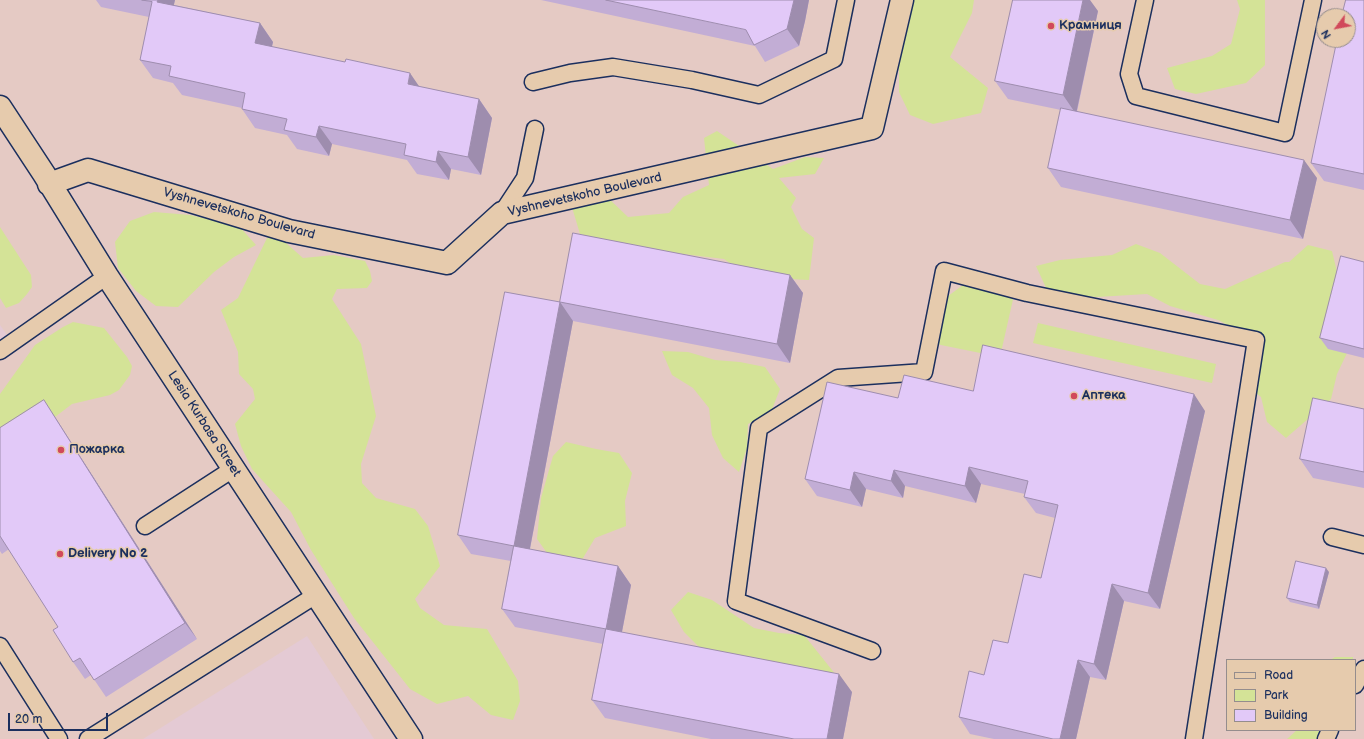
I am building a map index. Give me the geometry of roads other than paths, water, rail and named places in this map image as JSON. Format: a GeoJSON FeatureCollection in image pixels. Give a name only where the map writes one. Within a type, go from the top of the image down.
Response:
{"type":"FeatureCollection","features":[{"type":"Feature","properties":{"kind":"street","name":"Vyshnevetskoho Boulevard"},"geometry":{"type":"LineString","coordinates":[[50,184],[88,170],[289,231],[447,263],[502,214],[872,128],[902,0]]}},
{"type":"Feature","properties":{"kind":"street","name":"Lesia Kurbasa Street"},"geometry":{"type":"LineString","coordinates":[[0,107],[107,276],[411,739]]}},
{"type":"Feature","properties":{"kind":"lane"},"geometry":{"type":"LineString","coordinates":[[533,82],[570,73],[613,67],[692,80],[759,95],[834,59],[846,0]]}},
{"type":"Feature","properties":{"kind":"lane"},"geometry":{"type":"LineString","coordinates":[[1145,0],[1129,74],[1136,96],[1284,133],[1313,0]]}},
{"type":"Feature","properties":{"kind":"lane"},"geometry":{"type":"LineString","coordinates":[[502,214],[525,178],[535,129]]}},
{"type":"Feature","properties":{"kind":"lane"},"geometry":{"type":"LineString","coordinates":[[872,651],[736,601],[759,428],[838,378],[924,372],[944,271],[1027,293],[1256,340],[1194,739]]}},
{"type":"Feature","properties":{"kind":"lane"},"geometry":{"type":"LineString","coordinates":[[0,351],[107,276]]}},
{"type":"Feature","properties":{"kind":"lane"},"geometry":{"type":"LineString","coordinates":[[145,526],[233,469]]}},
{"type":"Feature","properties":{"kind":"lane"},"geometry":{"type":"LineString","coordinates":[[1332,537],[1364,545]]}},
{"type":"Feature","properties":{"kind":"lane"},"geometry":{"type":"LineString","coordinates":[[88,739],[316,595]]}},
{"type":"Feature","properties":{"kind":"lane"},"geometry":{"type":"LineString","coordinates":[[0,646],[59,739]]}},
{"type":"Feature","properties":{"kind":"lane"},"geometry":{"type":"LineString","coordinates":[[1356,684],[1364,669]]}},
{"type":"Feature","properties":{"kind":"place","name":"Крамниця"},"geometry":{"type":"Point","coordinates":[1051,26]}},
{"type":"Feature","properties":{"kind":"place","name":"Аптека"},"geometry":{"type":"Point","coordinates":[1074,396]}},
{"type":"Feature","properties":{"kind":"place","name":"Пожарка"},"geometry":{"type":"Point","coordinates":[61,450]}},
{"type":"Feature","properties":{"kind":"place","name":"Delivery No 2"},"geometry":{"type":"Point","coordinates":[60,554]}}]}
